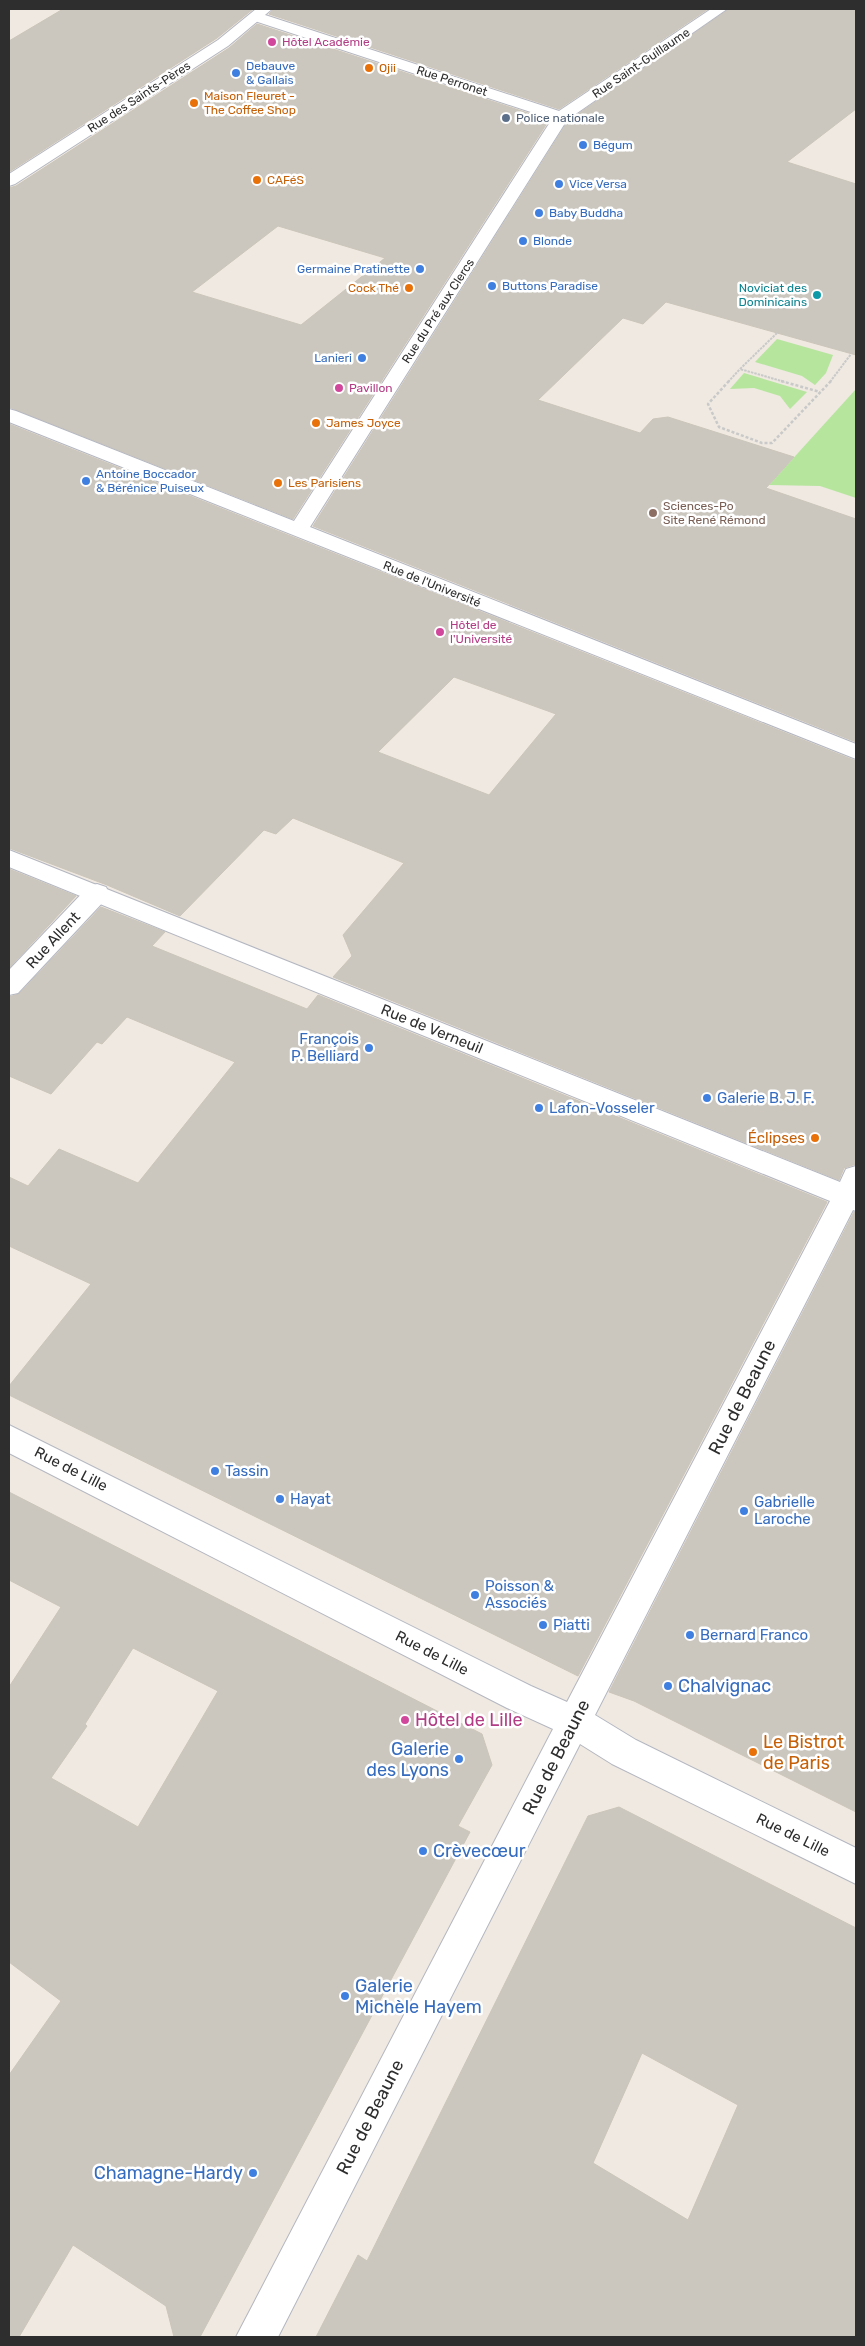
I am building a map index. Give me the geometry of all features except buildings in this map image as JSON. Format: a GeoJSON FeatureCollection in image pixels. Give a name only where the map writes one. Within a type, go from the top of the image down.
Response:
{"type":"FeatureCollection","features":[{"type":"Feature","properties":{"kind":"street","name":"Rue Saint-Guillaume"},"geometry":{"type":"LineString","coordinates":[[562,117],[720,9]]}},
{"type":"Feature","properties":{"kind":"street","name":"Rue Perronet"},"geometry":{"type":"LineString","coordinates":[[261,13],[562,117]]}},
{"type":"Feature","properties":{"kind":"street","name":"Rue des Saints-Pères"},"geometry":{"type":"LineString","coordinates":[[9,181],[223,43],[261,13]]}},
{"type":"Feature","properties":{"kind":"street","name":"Rue du Pré aux Clercs"},"geometry":{"type":"LineString","coordinates":[[298,530],[562,117]]}},
{"type":"Feature","properties":{"kind":"street","name":"Rue de l'Université"},"geometry":{"type":"LineString","coordinates":[[9,414],[856,752]]}},
{"type":"Feature","properties":{"kind":"street","name":"Rue de Verneuil"},"geometry":{"type":"LineString","coordinates":[[9,858],[853,1191]]}},
{"type":"Feature","properties":{"kind":"street","name":"Rue Allent"},"geometry":{"type":"LineString","coordinates":[[9,986],[97,894]]}},
{"type":"Feature","properties":{"kind":"street","name":"Rue de Beaune"},"geometry":{"type":"LineString","coordinates":[[256,2337],[574,1721],[853,1191]]}},
{"type":"Feature","properties":{"kind":"street","name":"Rue de Lille"},"geometry":{"type":"LineString","coordinates":[[9,1438],[519,1697],[574,1721],[624,1752],[856,1866]]}},
{"type":"Feature","properties":{"kind":"path"},"geometry":{"type":"LineString","coordinates":[[777,333],[708,404],[719,427],[762,443],[772,443],[837,374],[851,354]]}},
{"type":"Feature","properties":{"kind":"path"},"geometry":{"type":"LineString","coordinates":[[740,369],[820,392]]}},
{"type":"Feature","properties":{"kind":"green space"},"geometry":{"type":"Polygon","coordinates":[[[777,339],[833,355],[826,373],[815,385],[802,376],[755,362],[777,339]]]}},
{"type":"Feature","properties":{"kind":"green space"},"geometry":{"type":"Polygon","coordinates":[[[744,373],[807,392],[790,409],[780,396],[754,388],[730,389],[744,373]]]}},
{"type":"Feature","properties":{"kind":"green space"},"geometry":{"type":"Polygon","coordinates":[[[856,389],[856,498],[820,486],[769,485],[856,389]]]}},
{"type":"Feature","properties":{"kind":"place","name":"Hôtel Académie"},"geometry":{"type":"Point","coordinates":[272,42]}},
{"type":"Feature","properties":{"kind":"place","name":"Ojii"},"geometry":{"type":"Point","coordinates":[369,68]}},
{"type":"Feature","properties":{"kind":"place","name":"Debauve & Gallais"},"geometry":{"type":"Point","coordinates":[236,73]}},
{"type":"Feature","properties":{"kind":"place","name":"Maison Fleuret - The Coffee Shop"},"geometry":{"type":"Point","coordinates":[194,103]}},
{"type":"Feature","properties":{"kind":"place","name":"Police nationale"},"geometry":{"type":"Point","coordinates":[506,118]}},
{"type":"Feature","properties":{"kind":"place","name":"Bégum"},"geometry":{"type":"Point","coordinates":[583,145]}},
{"type":"Feature","properties":{"kind":"place","name":"CAFéS"},"geometry":{"type":"Point","coordinates":[257,180]}},
{"type":"Feature","properties":{"kind":"place","name":"Vice Versa"},"geometry":{"type":"Point","coordinates":[559,184]}},
{"type":"Feature","properties":{"kind":"place","name":"Baby Buddha"},"geometry":{"type":"Point","coordinates":[539,213]}},
{"type":"Feature","properties":{"kind":"place","name":"Blonde"},"geometry":{"type":"Point","coordinates":[523,241]}},
{"type":"Feature","properties":{"kind":"place","name":"Germaine Pratinette"},"geometry":{"type":"Point","coordinates":[420,269]}},
{"type":"Feature","properties":{"kind":"place","name":"Buttons Paradise"},"geometry":{"type":"Point","coordinates":[492,286]}},
{"type":"Feature","properties":{"kind":"place","name":"Cock Thé"},"geometry":{"type":"Point","coordinates":[409,288]}},
{"type":"Feature","properties":{"kind":"place","name":"Noviciat des Dominicains"},"geometry":{"type":"Point","coordinates":[817,295]}},
{"type":"Feature","properties":{"kind":"place","name":"Lanieri"},"geometry":{"type":"Point","coordinates":[362,358]}},
{"type":"Feature","properties":{"kind":"place","name":"Pavillon"},"geometry":{"type":"Point","coordinates":[339,388]}},
{"type":"Feature","properties":{"kind":"place","name":"James Joyce"},"geometry":{"type":"Point","coordinates":[316,423]}},
{"type":"Feature","properties":{"kind":"place","name":"Antoine Boccador & Bérénice Puiseux"},"geometry":{"type":"Point","coordinates":[86,481]}},
{"type":"Feature","properties":{"kind":"place","name":"Les Parisiens"},"geometry":{"type":"Point","coordinates":[278,483]}},
{"type":"Feature","properties":{"kind":"place","name":"Sciences-Po Site René Rémond"},"geometry":{"type":"Point","coordinates":[653,513]}},
{"type":"Feature","properties":{"kind":"place","name":"Hôtel de l'Université"},"geometry":{"type":"Point","coordinates":[440,632]}},
{"type":"Feature","properties":{"kind":"place","name":"François P. Belliard"},"geometry":{"type":"Point","coordinates":[369,1048]}},
{"type":"Feature","properties":{"kind":"place","name":"Galerie B. J. F."},"geometry":{"type":"Point","coordinates":[707,1098]}},
{"type":"Feature","properties":{"kind":"place","name":"Lafon-Vosseler"},"geometry":{"type":"Point","coordinates":[539,1108]}},
{"type":"Feature","properties":{"kind":"place","name":"Éclipses"},"geometry":{"type":"Point","coordinates":[815,1138]}},
{"type":"Feature","properties":{"kind":"place","name":"Tassin"},"geometry":{"type":"Point","coordinates":[215,1471]}},
{"type":"Feature","properties":{"kind":"place","name":"Hayat"},"geometry":{"type":"Point","coordinates":[280,1499]}},
{"type":"Feature","properties":{"kind":"place","name":"Gabrielle Laroche"},"geometry":{"type":"Point","coordinates":[744,1511]}},
{"type":"Feature","properties":{"kind":"place","name":"Poisson & Associés"},"geometry":{"type":"Point","coordinates":[475,1595]}},
{"type":"Feature","properties":{"kind":"place","name":"Piatti"},"geometry":{"type":"Point","coordinates":[543,1625]}},
{"type":"Feature","properties":{"kind":"place","name":"Bernard Franco"},"geometry":{"type":"Point","coordinates":[690,1635]}},
{"type":"Feature","properties":{"kind":"place","name":"Chalvignac"},"geometry":{"type":"Point","coordinates":[668,1686]}},
{"type":"Feature","properties":{"kind":"place","name":"Hôtel de Lille"},"geometry":{"type":"Point","coordinates":[405,1720]}},
{"type":"Feature","properties":{"kind":"place","name":"Le Bistrot de Paris"},"geometry":{"type":"Point","coordinates":[753,1752]}},
{"type":"Feature","properties":{"kind":"place","name":"Galerie des Lyons"},"geometry":{"type":"Point","coordinates":[459,1759]}},
{"type":"Feature","properties":{"kind":"place","name":"Crèvecœur"},"geometry":{"type":"Point","coordinates":[423,1851]}},
{"type":"Feature","properties":{"kind":"place","name":"Galerie Michèle Hayem"},"geometry":{"type":"Point","coordinates":[345,1996]}},
{"type":"Feature","properties":{"kind":"place","name":"Chamagne-Hardy"},"geometry":{"type":"Point","coordinates":[253,2173]}}]}
